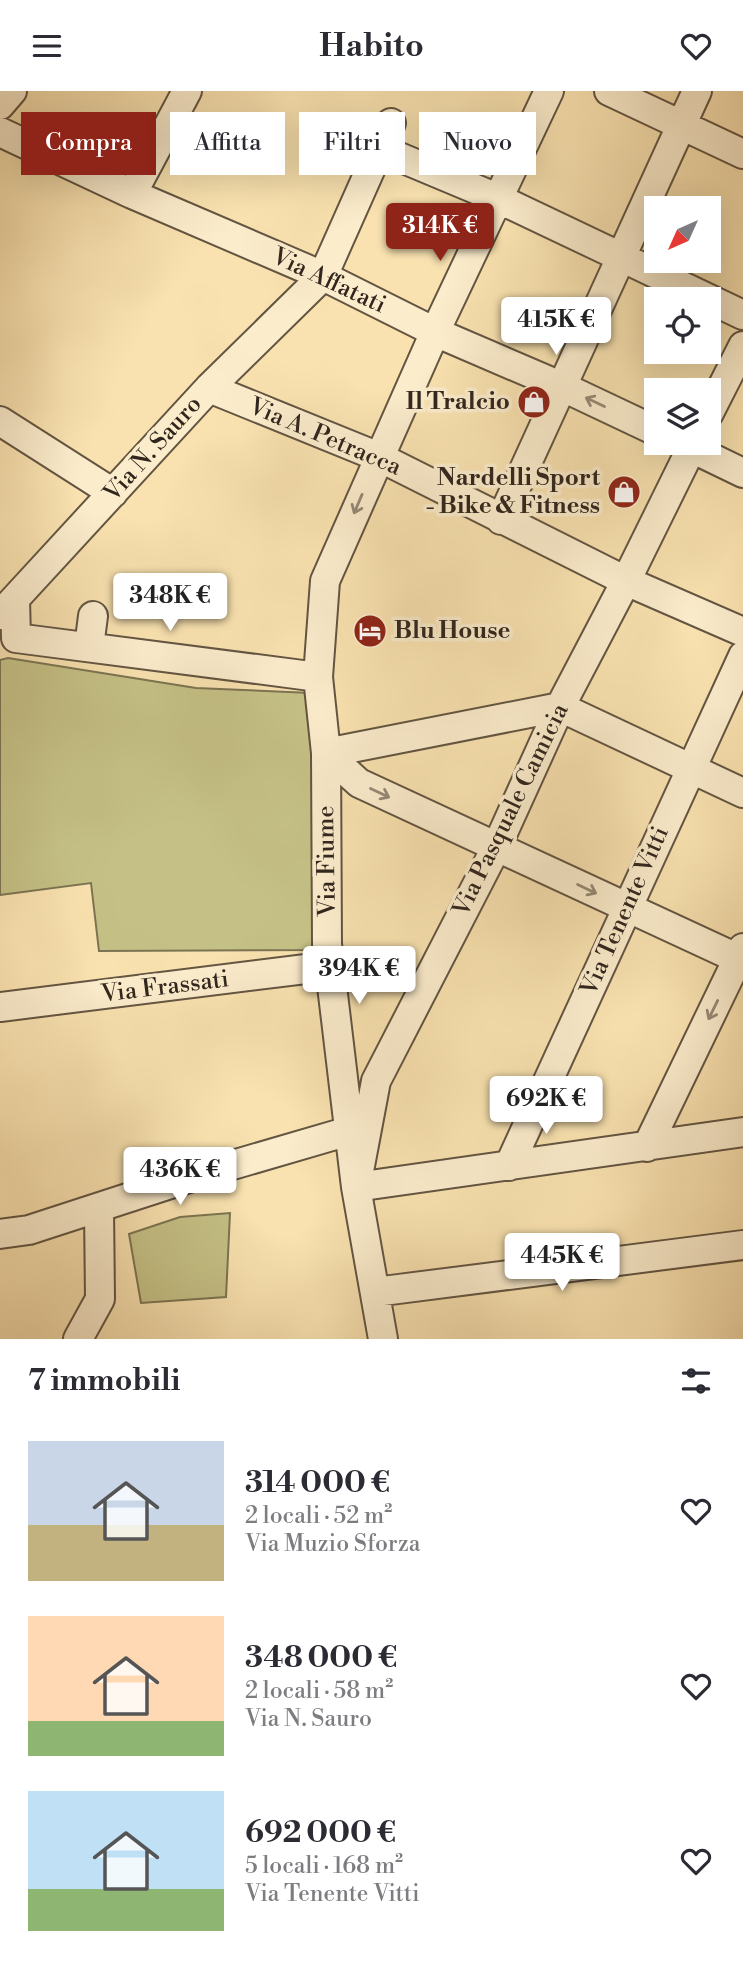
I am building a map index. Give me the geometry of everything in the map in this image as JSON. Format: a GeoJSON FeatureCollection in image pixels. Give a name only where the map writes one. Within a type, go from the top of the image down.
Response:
{"type":"FeatureCollection","features":[{"type":"Feature","properties":{"kind":"street"},"geometry":{"type":"LineString","coordinates":[[0,105],[12,91]]}},
{"type":"Feature","properties":{"kind":"street"},"geometry":{"type":"LineString","coordinates":[[132,194],[187,91]]}},
{"type":"Feature","properties":{"kind":"street","name":"Via Fiume"},"geometry":{"type":"LineString","coordinates":[[383,1339],[356,1187],[327,944],[326,753],[318,677],[325,581],[435,332],[549,91]]}},
{"type":"Feature","properties":{"kind":"street"},"geometry":{"type":"LineString","coordinates":[[609,91],[743,154]]}},
{"type":"Feature","properties":{"kind":"street"},"geometry":{"type":"LineString","coordinates":[[501,520],[697,91]]}},
{"type":"Feature","properties":{"kind":"street","name":"Via Affatati"},"geometry":{"type":"LineString","coordinates":[[0,132],[132,194],[323,276],[435,332],[564,387],[644,425]]}},
{"type":"Feature","properties":{"kind":"street"},"geometry":{"type":"LineString","coordinates":[[405,159],[497,198],[743,314]]}},
{"type":"Feature","properties":{"kind":"street"},"geometry":{"type":"LineString","coordinates":[[323,276],[368,175]]}},
{"type":"Feature","properties":{"kind":"street","name":"Via N. Sauro"},"geometry":{"type":"LineString","coordinates":[[89,647],[16,638],[8,607],[209,388],[323,276]]}},
{"type":"Feature","properties":{"kind":"street"},"geometry":{"type":"LineString","coordinates":[[721,389],[743,345]]}},
{"type":"Feature","properties":{"kind":"street","name":"Via A. Petracca"},"geometry":{"type":"LineString","coordinates":[[209,388],[379,457],[626,581],[743,632]]}},
{"type":"Feature","properties":{"kind":"street"},"geometry":{"type":"LineString","coordinates":[[0,421],[113,493]]}},
{"type":"Feature","properties":{"kind":"street","name":"Via Pasquale Camicia"},"geometry":{"type":"LineString","coordinates":[[356,1187],[376,1081],[497,846],[560,707],[626,581],[684,455]]}},
{"type":"Feature","properties":{"kind":"street"},"geometry":{"type":"LineString","coordinates":[[709,455],[743,473]]}},
{"type":"Feature","properties":{"kind":"street"},"geometry":{"type":"LineString","coordinates":[[93,616],[89,647],[318,677]]}},
{"type":"Feature","properties":{"kind":"street","name":"Via Tenente Vitti"},"geometry":{"type":"LineString","coordinates":[[509,1166],[743,656]]}},
{"type":"Feature","properties":{"kind":"street"},"geometry":{"type":"LineString","coordinates":[[326,753],[560,707],[743,793]]}},
{"type":"Feature","properties":{"kind":"street"},"geometry":{"type":"LineString","coordinates":[[326,753],[359,783],[626,908],[741,956],[647,1147]]}},
{"type":"Feature","properties":{"kind":"street","name":"Via Frassati"},"geometry":{"type":"LineString","coordinates":[[0,1007],[330,966]]}},
{"type":"Feature","properties":{"kind":"street"},"geometry":{"type":"LineString","coordinates":[[0,1234],[29,1230],[195,1176],[349,1131]]}},
{"type":"Feature","properties":{"kind":"street"},"geometry":{"type":"LineString","coordinates":[[356,1187],[743,1132]]}},
{"type":"Feature","properties":{"kind":"street"},"geometry":{"type":"LineString","coordinates":[[78,1339],[100,1299],[99,1209]]}},
{"type":"Feature","properties":{"kind":"street"},"geometry":{"type":"LineString","coordinates":[[375,1293],[743,1245]]}},
{"type":"Feature","properties":{"kind":"shaded area"},"geometry":{"type":"Polygon","coordinates":[[[8,658],[196,688],[311,693],[320,950],[99,951],[91,883],[0,895],[0,660],[8,658]]]}},
{"type":"Feature","properties":{"kind":"shaded area"},"geometry":{"type":"Polygon","coordinates":[[[230,1213],[226,1297],[141,1303],[129,1234],[180,1217],[230,1213]]]}},
{"type":"Feature","properties":{"kind":"place","name":"Il Tralcio"},"geometry":{"type":"Point","coordinates":[534,402]}},
{"type":"Feature","properties":{"kind":"place","name":"Nardelli Sport - Bike & Fitness"},"geometry":{"type":"Point","coordinates":[624,492]}},
{"type":"Feature","properties":{"kind":"place","name":"Blu House"},"geometry":{"type":"Point","coordinates":[370,631]}}]}
